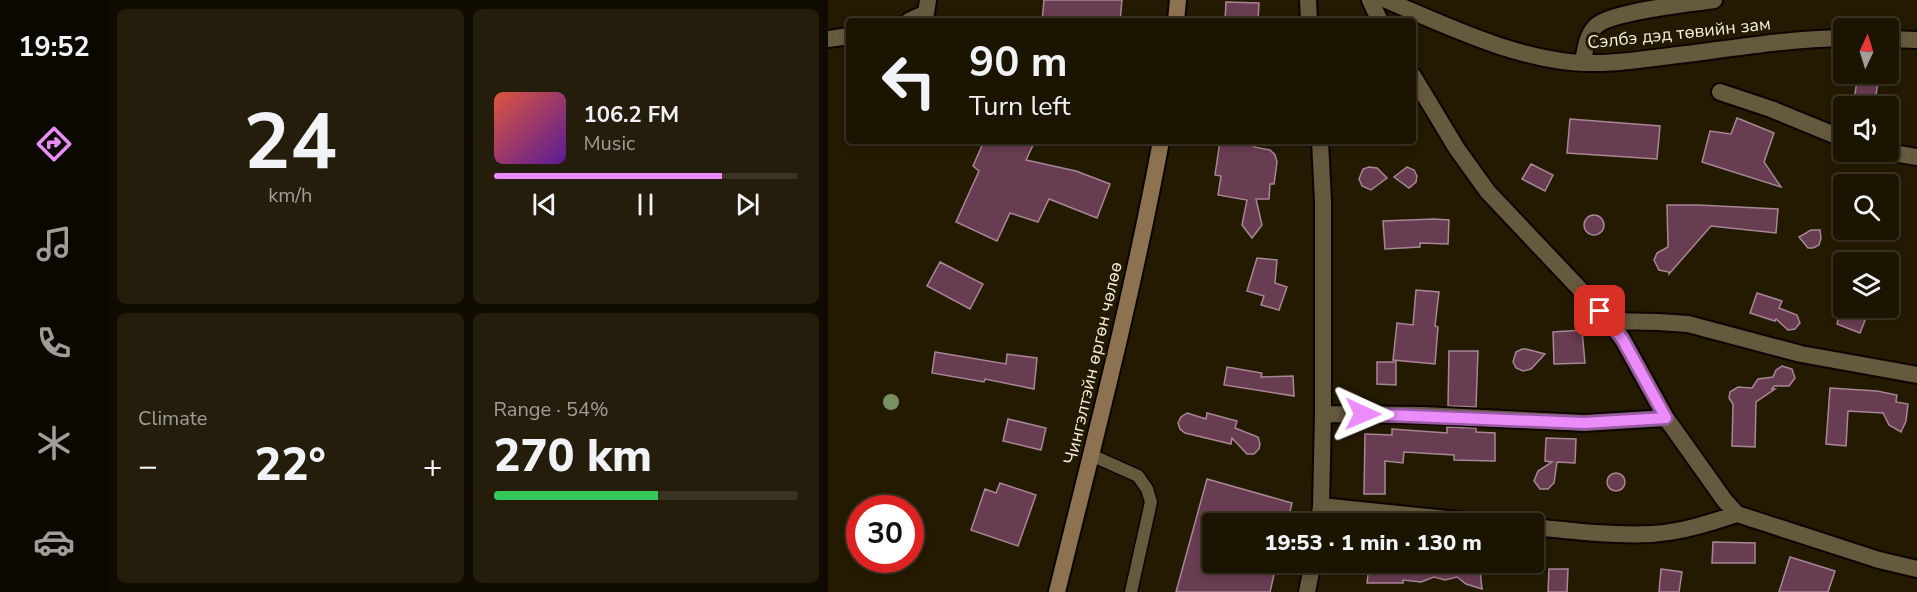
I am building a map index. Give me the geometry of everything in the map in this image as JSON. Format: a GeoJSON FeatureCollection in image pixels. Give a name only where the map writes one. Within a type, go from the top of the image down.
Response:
{"type":"FeatureCollection","features":[{"type":"Feature","properties":{"kind":"main road"},"geometry":{"type":"LineString","coordinates":[[1176,18],[1178,0]]}},
{"type":"Feature","properties":{"kind":"main road","name":"Чингэлтэйн өргөн чөлөө"},"geometry":{"type":"LineString","coordinates":[[1057,592],[1144,229],[1160,144]]}},
{"type":"Feature","properties":{"kind":"street"},"geometry":{"type":"LineString","coordinates":[[916,18],[926,14],[928,0]]}},
{"type":"Feature","properties":{"kind":"street"},"geometry":{"type":"LineString","coordinates":[[1308,0],[1309,18]]}},
{"type":"Feature","properties":{"kind":"street"},"geometry":{"type":"LineString","coordinates":[[1370,0],[1379,18]]}},
{"type":"Feature","properties":{"kind":"street","name":"Сэлбэ дэд төвийн зам"},"geometry":{"type":"LineString","coordinates":[[1386,0],[1507,48],[1549,59],[1583,63],[1620,62],[1764,44],[1833,39]]}},
{"type":"Feature","properties":{"kind":"street"},"geometry":{"type":"LineString","coordinates":[[1583,63],[1588,38],[1596,25],[1603,20],[1624,14],[1714,0]]}},
{"type":"Feature","properties":{"kind":"street"},"geometry":{"type":"LineString","coordinates":[[828,39],[846,36]]}},
{"type":"Feature","properties":{"kind":"street"},"geometry":{"type":"LineString","coordinates":[[1899,39],[1917,40]]}},
{"type":"Feature","properties":{"kind":"street"},"geometry":{"type":"LineString","coordinates":[[1416,81],[1457,149],[1488,192],[1610,321],[1666,418],[1725,501],[1737,514],[1879,560],[1917,569]]}},
{"type":"Feature","properties":{"kind":"street"},"geometry":{"type":"LineString","coordinates":[[1720,92],[1772,109],[1833,134]]}},
{"type":"Feature","properties":{"kind":"street"},"geometry":{"type":"LineString","coordinates":[[1320,144],[1323,201],[1323,414],[1320,513]]}},
{"type":"Feature","properties":{"kind":"street"},"geometry":{"type":"LineString","coordinates":[[1899,154],[1917,157]]}},
{"type":"Feature","properties":{"kind":"street"},"geometry":{"type":"LineString","coordinates":[[1610,321],[1688,324],[1801,354],[1917,375]]}},
{"type":"Feature","properties":{"kind":"street"},"geometry":{"type":"LineString","coordinates":[[1323,414],[1423,415],[1584,423],[1666,418]]}},
{"type":"Feature","properties":{"kind":"street"},"geometry":{"type":"LineString","coordinates":[[1321,506],[1389,513]]}},
{"type":"Feature","properties":{"kind":"street"},"geometry":{"type":"LineString","coordinates":[[1544,528],[1600,534],[1652,534],[1703,525],[1737,514]]}},
{"type":"Feature","properties":{"kind":"street"},"geometry":{"type":"LineString","coordinates":[[1307,592],[1311,573]]}},
{"type":"Feature","properties":{"kind":"lane"},"geometry":{"type":"LineString","coordinates":[[1091,455],[1138,476],[1147,489],[1151,502],[1131,592]]}},
{"type":"Feature","properties":{"kind":"building"},"geometry":{"type":"Polygon","coordinates":[[[1044,0],[1122,0],[1120,18],[1042,18],[1044,0]]]}},
{"type":"Feature","properties":{"kind":"building"},"geometry":{"type":"Polygon","coordinates":[[[1226,2],[1259,3],[1258,18],[1225,18],[1226,2]]]}},
{"type":"Feature","properties":{"kind":"building"},"geometry":{"type":"Polygon","coordinates":[[[1857,84],[1878,84],[1876,96],[1855,96],[1857,84]]]}},
{"type":"Feature","properties":{"kind":"building"},"geometry":{"type":"Polygon","coordinates":[[[1737,118],[1774,133],[1764,162],[1781,187],[1702,162],[1710,131],[1731,134],[1737,118]]]}},
{"type":"Feature","properties":{"kind":"building"},"geometry":{"type":"Polygon","coordinates":[[[1570,119],[1660,126],[1657,159],[1567,153],[1570,119]]]}},
{"type":"Feature","properties":{"kind":"building"},"geometry":{"type":"Polygon","coordinates":[[[983,144],[1034,144],[1026,160],[1076,171],[1110,184],[1097,218],[1049,199],[1038,222],[1010,213],[997,241],[956,222],[979,171],[973,166],[983,144]]]}},
{"type":"Feature","properties":{"kind":"building"},"geometry":{"type":"Polygon","coordinates":[[[1220,144],[1254,144],[1254,147],[1270,150],[1275,155],[1277,162],[1274,184],[1270,184],[1269,199],[1256,199],[1262,225],[1252,238],[1242,225],[1247,200],[1218,195],[1221,176],[1215,175],[1220,144]]]}},
{"type":"Feature","properties":{"kind":"building"},"geometry":{"type":"Polygon","coordinates":[[[1531,164],[1553,175],[1545,191],[1522,179],[1531,164]]]}},
{"type":"Feature","properties":{"kind":"building"},"geometry":{"type":"Polygon","coordinates":[[[1407,167],[1414,170],[1417,176],[1416,182],[1409,188],[1394,177],[1407,167]]]}},
{"type":"Feature","properties":{"kind":"building"},"geometry":{"type":"Polygon","coordinates":[[[1377,168],[1387,178],[1371,190],[1362,186],[1359,179],[1363,169],[1377,168]]]}},
{"type":"Feature","properties":{"kind":"building"},"geometry":{"type":"Polygon","coordinates":[[[1667,205],[1778,209],[1776,233],[1711,226],[1669,274],[1669,272],[1659,270],[1654,260],[1657,253],[1668,247],[1667,205]]]}},
{"type":"Feature","properties":{"kind":"building"},"geometry":{"type":"Polygon","coordinates":[[[1594,215],[1601,218],[1604,225],[1601,232],[1594,235],[1587,232],[1584,225],[1587,218],[1594,215]]]}},
{"type":"Feature","properties":{"kind":"building"},"geometry":{"type":"Polygon","coordinates":[[[1449,220],[1448,244],[1420,243],[1420,247],[1385,249],[1383,221],[1449,220]]]}},
{"type":"Feature","properties":{"kind":"building"},"geometry":{"type":"Polygon","coordinates":[[[1811,230],[1820,230],[1821,238],[1819,245],[1808,248],[1799,237],[1811,230]]]}},
{"type":"Feature","properties":{"kind":"building"},"geometry":{"type":"Polygon","coordinates":[[[1257,258],[1277,260],[1275,283],[1287,287],[1279,310],[1261,305],[1264,296],[1247,291],[1257,258]]]}},
{"type":"Feature","properties":{"kind":"building"},"geometry":{"type":"Polygon","coordinates":[[[940,262],[983,284],[970,309],[927,286],[940,262]]]}},
{"type":"Feature","properties":{"kind":"building"},"geometry":{"type":"Polygon","coordinates":[[[1416,290],[1439,292],[1435,326],[1438,327],[1435,364],[1393,360],[1397,323],[1413,325],[1416,290]]]}},
{"type":"Feature","properties":{"kind":"building"},"geometry":{"type":"Polygon","coordinates":[[[1757,293],[1782,301],[1779,308],[1797,315],[1800,323],[1795,329],[1788,330],[1776,319],[1775,321],[1750,313],[1757,293]]]}},
{"type":"Feature","properties":{"kind":"building"},"geometry":{"type":"Polygon","coordinates":[[[1838,318],[1866,318],[1860,333],[1837,324],[1838,318]]]}},
{"type":"Feature","properties":{"kind":"building"},"geometry":{"type":"Polygon","coordinates":[[[1582,330],[1585,363],[1554,364],[1553,332],[1582,330]]]}},
{"type":"Feature","properties":{"kind":"building"},"geometry":{"type":"Polygon","coordinates":[[[1522,349],[1545,354],[1531,369],[1523,371],[1516,368],[1513,362],[1516,352],[1522,349]]]}},
{"type":"Feature","properties":{"kind":"building"},"geometry":{"type":"Polygon","coordinates":[[[1449,351],[1478,351],[1476,407],[1448,406],[1449,351]]]}},
{"type":"Feature","properties":{"kind":"building"},"geometry":{"type":"Polygon","coordinates":[[[935,352],[1006,364],[1007,354],[1037,358],[1034,389],[985,379],[984,382],[932,373],[935,352]]]}},
{"type":"Feature","properties":{"kind":"building"},"geometry":{"type":"Polygon","coordinates":[[[1377,362],[1396,362],[1396,385],[1377,384],[1377,362]]]}},
{"type":"Feature","properties":{"kind":"building"},"geometry":{"type":"Polygon","coordinates":[[[1782,366],[1792,369],[1795,378],[1789,386],[1774,386],[1772,389],[1775,389],[1756,402],[1755,447],[1732,446],[1733,404],[1729,398],[1730,392],[1738,387],[1752,388],[1758,379],[1773,377],[1776,370],[1782,366]]]}},
{"type":"Feature","properties":{"kind":"building"},"geometry":{"type":"Polygon","coordinates":[[[1227,367],[1262,373],[1261,377],[1293,376],[1294,396],[1224,385],[1227,367]]]}},
{"type":"Feature","properties":{"kind":"building"},"geometry":{"type":"Polygon","coordinates":[[[1830,388],[1877,391],[1897,395],[1896,402],[1908,404],[1906,421],[1901,432],[1889,425],[1883,413],[1848,411],[1846,446],[1826,444],[1830,388]]]}},
{"type":"Feature","properties":{"kind":"building"},"geometry":{"type":"Polygon","coordinates":[[[1187,413],[1206,419],[1207,413],[1237,421],[1235,428],[1258,437],[1259,449],[1254,454],[1247,454],[1232,438],[1231,444],[1185,433],[1180,429],[1178,423],[1187,413]]]}},
{"type":"Feature","properties":{"kind":"building"},"geometry":{"type":"Polygon","coordinates":[[[1008,419],[1046,428],[1041,450],[1003,441],[1008,419]]]}},
{"type":"Feature","properties":{"kind":"building"},"geometry":{"type":"Polygon","coordinates":[[[1447,427],[1476,428],[1476,432],[1495,433],[1495,461],[1454,460],[1454,455],[1404,452],[1403,463],[1385,461],[1385,494],[1364,494],[1365,434],[1392,435],[1392,429],[1447,433],[1447,427]]]}},
{"type":"Feature","properties":{"kind":"building"},"geometry":{"type":"Polygon","coordinates":[[[1546,438],[1576,439],[1575,463],[1557,462],[1554,483],[1548,489],[1540,489],[1534,481],[1538,471],[1552,462],[1545,461],[1546,438]]]}},
{"type":"Feature","properties":{"kind":"building"},"geometry":{"type":"Polygon","coordinates":[[[1612,473],[1620,473],[1625,478],[1623,489],[1612,491],[1607,486],[1607,478],[1612,473]]]}},
{"type":"Feature","properties":{"kind":"building"},"geometry":{"type":"Polygon","coordinates":[[[1207,479],[1292,503],[1290,513],[1202,513],[1202,573],[1274,573],[1270,592],[1176,592],[1207,479]]]}},
{"type":"Feature","properties":{"kind":"building"},"geometry":{"type":"Polygon","coordinates":[[[1000,483],[1036,495],[1018,546],[971,530],[985,489],[996,493],[1000,483]]]}},
{"type":"Feature","properties":{"kind":"building"},"geometry":{"type":"Polygon","coordinates":[[[1713,542],[1755,543],[1755,563],[1712,563],[1713,542]]]}},
{"type":"Feature","properties":{"kind":"building"},"geometry":{"type":"Polygon","coordinates":[[[1790,557],[1835,571],[1828,592],[1779,592],[1790,557]]]}},
{"type":"Feature","properties":{"kind":"building"},"geometry":{"type":"Polygon","coordinates":[[[1549,569],[1568,569],[1567,592],[1548,592],[1549,569]]]}},
{"type":"Feature","properties":{"kind":"building"},"geometry":{"type":"Polygon","coordinates":[[[1661,569],[1682,572],[1679,592],[1659,592],[1661,569]]]}},
{"type":"Feature","properties":{"kind":"building"},"geometry":{"type":"Polygon","coordinates":[[[1360,573],[1480,573],[1482,589],[1466,584],[1457,577],[1445,580],[1434,577],[1421,582],[1403,580],[1403,583],[1367,583],[1368,574],[1360,573]]]}},
{"type":"Feature","properties":{"kind":"route"},"geometry":{"type":"LineString","coordinates":[[1363,414],[1584,423],[1666,418],[1623,340],[1600,311]]}}]}
